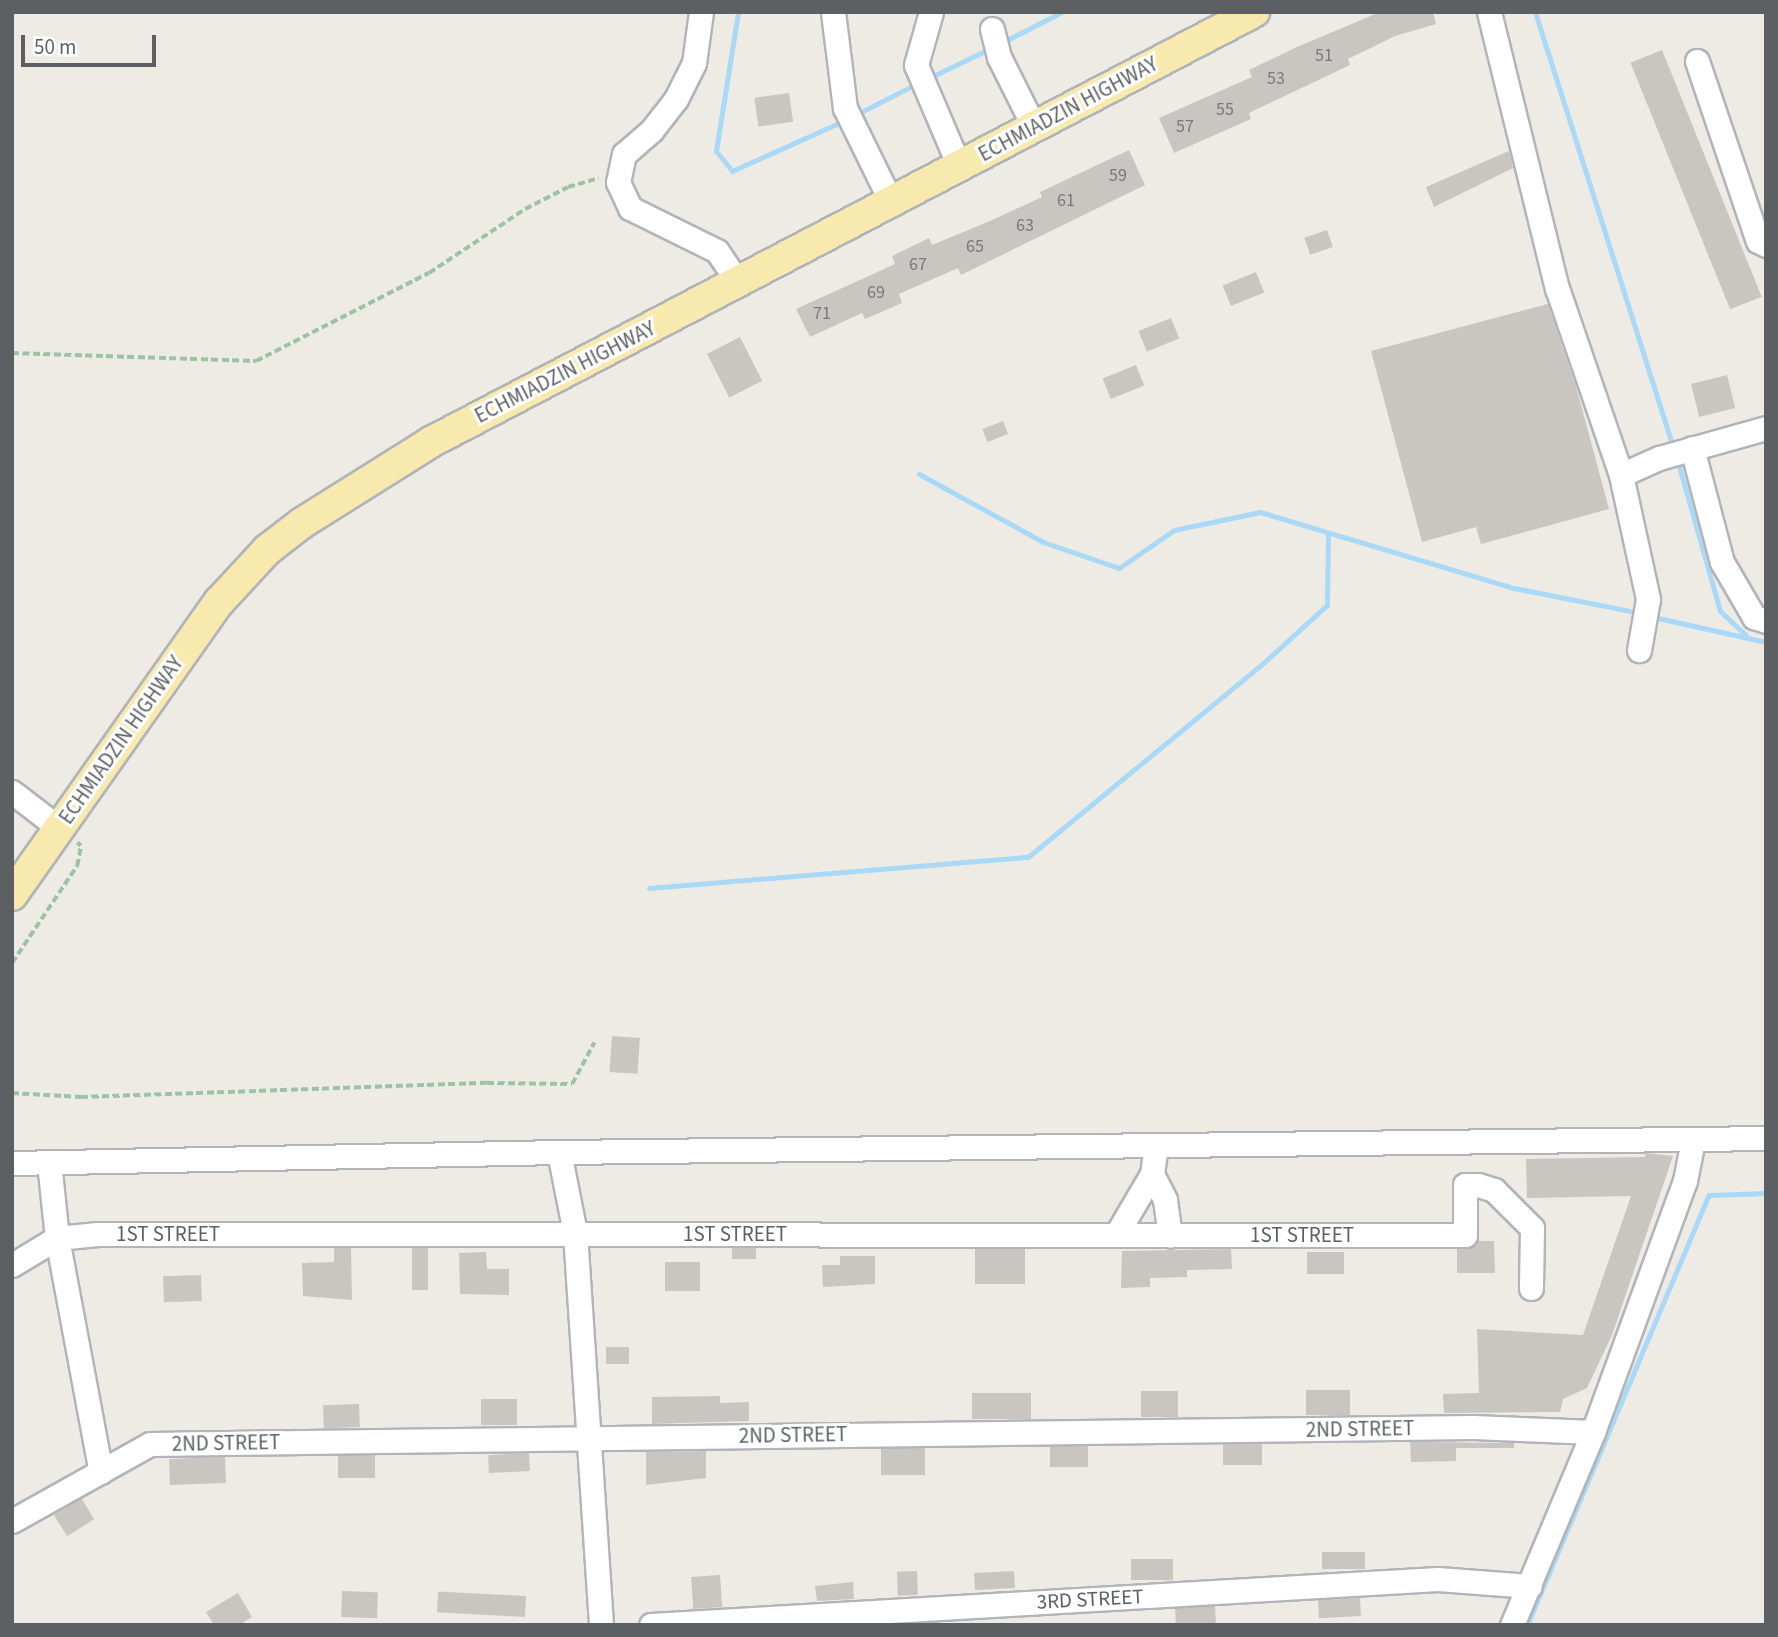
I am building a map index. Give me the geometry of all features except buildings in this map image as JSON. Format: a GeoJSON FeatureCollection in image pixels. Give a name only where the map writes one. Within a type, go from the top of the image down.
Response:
{"type":"FeatureCollection","features":[{"type":"Feature","properties":{"kind":"main road","name":"ECHMIADZIN HIGHWAY"},"geometry":{"type":"LineString","coordinates":[[12,895],[198,630],[267,551],[386,467],[1254,12]]}},
{"type":"Feature","properties":{"kind":"street"},"geometry":{"type":"LineString","coordinates":[[701,12],[694,63],[682,87],[652,131],[624,154],[618,182],[630,208],[717,251],[737,282]]}},
{"type":"Feature","properties":{"kind":"street"},"geometry":{"type":"LineString","coordinates":[[833,12],[845,107],[891,202]]}},
{"type":"Feature","properties":{"kind":"street"},"geometry":{"type":"LineString","coordinates":[[931,12],[916,65],[959,166]]}},
{"type":"Feature","properties":{"kind":"street"},"geometry":{"type":"LineString","coordinates":[[1489,12],[1557,288],[1620,475],[1647,605],[1640,641]]}},
{"type":"Feature","properties":{"kind":"street"},"geometry":{"type":"LineString","coordinates":[[992,29],[999,57],[1034,127]]}},
{"type":"Feature","properties":{"kind":"street"},"geometry":{"type":"LineString","coordinates":[[1697,61],[1758,241],[1766,245]]}},
{"type":"Feature","properties":{"kind":"street"},"geometry":{"type":"LineString","coordinates":[[1620,475],[1659,458],[1766,428]]}},
{"type":"Feature","properties":{"kind":"street"},"geometry":{"type":"LineString","coordinates":[[1692,448],[1721,562],[1754,617],[1766,621]]}},
{"type":"Feature","properties":{"kind":"street"},"geometry":{"type":"LineString","coordinates":[[12,792],[59,828]]}},
{"type":"Feature","properties":{"kind":"street"},"geometry":{"type":"LineString","coordinates":[[12,1164],[559,1152],[1766,1138]]}},
{"type":"Feature","properties":{"kind":"street"},"geometry":{"type":"LineString","coordinates":[[1512,1625],[1594,1432],[1685,1181],[1693,1140]]}},
{"type":"Feature","properties":{"kind":"street"},"geometry":{"type":"LineString","coordinates":[[1116,1235],[1152,1174],[1156,1146]]}},
{"type":"Feature","properties":{"kind":"street"},"geometry":{"type":"LineString","coordinates":[[559,1152],[575,1233],[592,1438],[601,1625]]}},
{"type":"Feature","properties":{"kind":"street"},"geometry":{"type":"LineString","coordinates":[[48,1162],[57,1238],[102,1472]]}},
{"type":"Feature","properties":{"kind":"street"},"geometry":{"type":"LineString","coordinates":[[1152,1174],[1165,1200],[1170,1236]]}},
{"type":"Feature","properties":{"kind":"street","name":"1ST STREET"},"geometry":{"type":"LineString","coordinates":[[12,1265],[57,1238],[98,1234],[1465,1235],[1465,1185],[1494,1190],[1532,1228],[1531,1289]]}},
{"type":"Feature","properties":{"kind":"street","name":"2ND STREET"},"geometry":{"type":"LineString","coordinates":[[12,1521],[150,1444],[1473,1427],[1594,1432]]}},
{"type":"Feature","properties":{"kind":"street","name":"3RD STREET"},"geometry":{"type":"LineString","coordinates":[[651,1625],[1438,1579],[1530,1586]]}},
{"type":"Feature","properties":{"kind":"path"},"geometry":{"type":"LineString","coordinates":[[12,353],[256,361],[429,273],[568,187],[596,177],[618,182]]}},
{"type":"Feature","properties":{"kind":"path"},"geometry":{"type":"LineString","coordinates":[[12,963],[78,866],[81,846],[59,828]]}},
{"type":"Feature","properties":{"kind":"path"},"geometry":{"type":"LineString","coordinates":[[12,1093],[81,1097],[487,1083],[572,1084],[594,1043]]}},
{"type":"Feature","properties":{"kind":"waterway"},"geometry":{"type":"LineString","coordinates":[[738,12],[716,151],[732,171],[843,121]]}},
{"type":"Feature","properties":{"kind":"waterway"},"geometry":{"type":"LineString","coordinates":[[1003,42],[1062,12]]}},
{"type":"Feature","properties":{"kind":"waterway"},"geometry":{"type":"LineString","coordinates":[[1535,12],[1673,447]]}},
{"type":"Feature","properties":{"kind":"waterway"},"geometry":{"type":"LineString","coordinates":[[927,79],[991,48]]}},
{"type":"Feature","properties":{"kind":"waterway"},"geometry":{"type":"LineString","coordinates":[[855,115],[918,83]]}},
{"type":"Feature","properties":{"kind":"waterway"},"geometry":{"type":"LineString","coordinates":[[1677,459],[1720,611],[1746,635]]}},
{"type":"Feature","properties":{"kind":"waterway"},"geometry":{"type":"LineString","coordinates":[[919,474],[1043,542],[1119,568],[1174,530],[1260,512],[1514,588],[1640,613]]}},
{"type":"Feature","properties":{"kind":"waterway"},"geometry":{"type":"LineString","coordinates":[[649,888],[1028,857],[1261,665],[1327,605],[1328,534]]}},
{"type":"Feature","properties":{"kind":"waterway"},"geometry":{"type":"LineString","coordinates":[[1649,616],[1766,642]]}},
{"type":"Feature","properties":{"kind":"waterway"},"geometry":{"type":"LineString","coordinates":[[1527,1625],[1709,1195],[1766,1193]]}}]}
